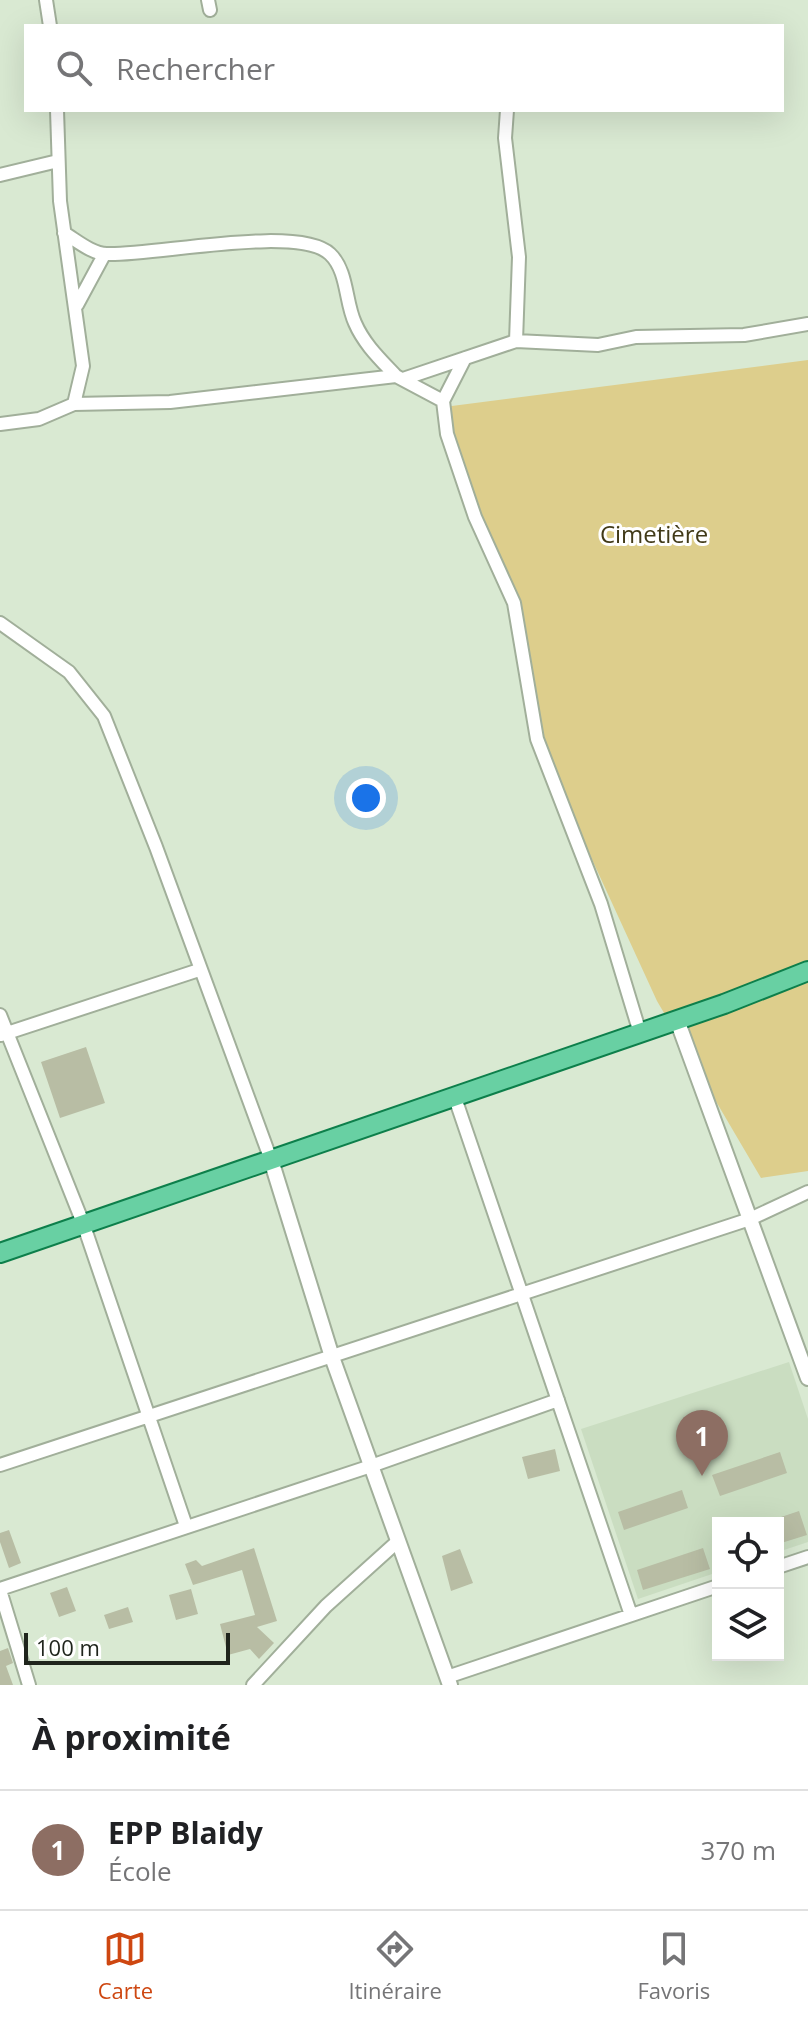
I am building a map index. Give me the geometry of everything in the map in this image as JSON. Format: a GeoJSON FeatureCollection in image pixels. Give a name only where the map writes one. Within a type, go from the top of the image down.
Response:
{"type":"FeatureCollection","features":[{"type":"Feature","properties":{"kind":"main road"},"geometry":{"type":"LineString","coordinates":[[0,1253],[640,1033],[808,971]]}},
{"type":"Feature","properties":{"kind":"street"},"geometry":{"type":"LineString","coordinates":[[46,0],[50,24]]}},
{"type":"Feature","properties":{"kind":"street"},"geometry":{"type":"LineString","coordinates":[[57,112],[64,233],[77,305],[83,366],[74,404]]}},
{"type":"Feature","properties":{"kind":"street"},"geometry":{"type":"LineString","coordinates":[[507,112],[505,138],[519,257],[516,341]]}},
{"type":"Feature","properties":{"kind":"street"},"geometry":{"type":"LineString","coordinates":[[0,175],[58,161]]}},
{"type":"Feature","properties":{"kind":"street"},"geometry":{"type":"LineString","coordinates":[[64,233],[104,255],[226,244],[315,246],[334,258],[357,327],[399,378],[443,401]]}},
{"type":"Feature","properties":{"kind":"street"},"geometry":{"type":"LineString","coordinates":[[77,305],[104,255]]}},
{"type":"Feature","properties":{"kind":"street"},"geometry":{"type":"LineString","coordinates":[[0,424],[39,419],[74,404],[170,402],[399,378],[516,341],[598,345],[636,337],[732,336],[808,324]]}},
{"type":"Feature","properties":{"kind":"street"},"geometry":{"type":"LineString","coordinates":[[465,358],[443,401],[447,434],[460,480],[518,616],[537,739],[601,904],[640,1033]]}},
{"type":"Feature","properties":{"kind":"street"},"geometry":{"type":"LineString","coordinates":[[0,623],[55,660],[96,702],[156,847],[271,1160],[332,1357],[449,1681],[712,1588]]}},
{"type":"Feature","properties":{"kind":"street"},"geometry":{"type":"LineString","coordinates":[[4,1033],[199,970]]}},
{"type":"Feature","properties":{"kind":"street"},"geometry":{"type":"LineString","coordinates":[[0,1015],[4,1033],[83,1223],[186,1526]]}},
{"type":"Feature","properties":{"kind":"street"},"geometry":{"type":"LineString","coordinates":[[677,1020],[808,1378]]}},
{"type":"Feature","properties":{"kind":"street"},"geometry":{"type":"LineString","coordinates":[[454,1095],[631,1615]]}},
{"type":"Feature","properties":{"kind":"street"},"geometry":{"type":"LineString","coordinates":[[0,1465],[332,1357],[521,1291],[750,1219],[808,1192]]}},
{"type":"Feature","properties":{"kind":"street"},"geometry":{"type":"LineString","coordinates":[[29,1685],[0,1590],[558,1400]]}},
{"type":"Feature","properties":{"kind":"street"},"geometry":{"type":"LineString","coordinates":[[253,1685],[326,1606],[397,1542]]}},
{"type":"Feature","properties":{"kind":"street"},"geometry":{"type":"LineString","coordinates":[[784,1565],[808,1557]]}},
{"type":"Feature","properties":{"kind":"shaded area"},"geometry":{"type":"Polygon","coordinates":[[[789,1362],[808,1419],[808,1542],[784,1550],[784,1517],[712,1517],[712,1574],[638,1599],[581,1429],[789,1362]]]}},
{"type":"Feature","properties":{"kind":"green space","name":"Cimetière"},"geometry":{"type":"Polygon","coordinates":[[[808,360],[808,1171],[761,1178],[657,1001],[534,733],[521,613],[498,574],[444,407],[808,360]]]}},
{"type":"Feature","properties":{"kind":"building"},"geometry":{"type":"Polygon","coordinates":[[[86,1047],[105,1103],[60,1118],[41,1062],[86,1047]]]}},
{"type":"Feature","properties":{"kind":"building"},"geometry":{"type":"Polygon","coordinates":[[[555,1449],[560,1471],[528,1479],[522,1457],[555,1449]]]}},
{"type":"Feature","properties":{"kind":"building"},"geometry":{"type":"Polygon","coordinates":[[[780,1452],[787,1473],[720,1496],[712,1475],[780,1452]]]}},
{"type":"Feature","properties":{"kind":"building"},"geometry":{"type":"Polygon","coordinates":[[[682,1490],[688,1508],[624,1530],[618,1512],[682,1490]]]}},
{"type":"Feature","properties":{"kind":"building"},"geometry":{"type":"Polygon","coordinates":[[[799,1511],[807,1535],[784,1542],[784,1517],[781,1517],[799,1511]]]}},
{"type":"Feature","properties":{"kind":"building"},"geometry":{"type":"Polygon","coordinates":[[[9,1530],[21,1563],[9,1568],[0,1533],[9,1530]]]}},
{"type":"Feature","properties":{"kind":"building"},"geometry":{"type":"Polygon","coordinates":[[[254,1548],[277,1621],[257,1627],[274,1643],[259,1659],[250,1649],[228,1655],[220,1624],[255,1615],[242,1570],[193,1585],[185,1564],[196,1560],[202,1566],[254,1548]]]}},
{"type":"Feature","properties":{"kind":"building"},"geometry":{"type":"Polygon","coordinates":[[[703,1548],[710,1569],[643,1590],[637,1570],[703,1548]]]}},
{"type":"Feature","properties":{"kind":"building"},"geometry":{"type":"Polygon","coordinates":[[[460,1549],[473,1583],[451,1591],[442,1556],[460,1549]]]}},
{"type":"Feature","properties":{"kind":"building"},"geometry":{"type":"Polygon","coordinates":[[[67,1587],[76,1611],[59,1617],[50,1593],[67,1587]]]}},
{"type":"Feature","properties":{"kind":"building"},"geometry":{"type":"Polygon","coordinates":[[[191,1589],[198,1614],[176,1620],[169,1595],[191,1589]]]}},
{"type":"Feature","properties":{"kind":"building"},"geometry":{"type":"Polygon","coordinates":[[[128,1607],[133,1622],[109,1629],[104,1615],[128,1607]]]}},
{"type":"Feature","properties":{"kind":"building"},"geometry":{"type":"Polygon","coordinates":[[[8,1648],[13,1663],[6,1666],[13,1685],[0,1685],[0,1651],[8,1648]]]}},
{"type":"Feature","properties":{"kind":"place","name":"EPP Blaidy"},"geometry":{"type":"Point","coordinates":[702,1476]}}]}
